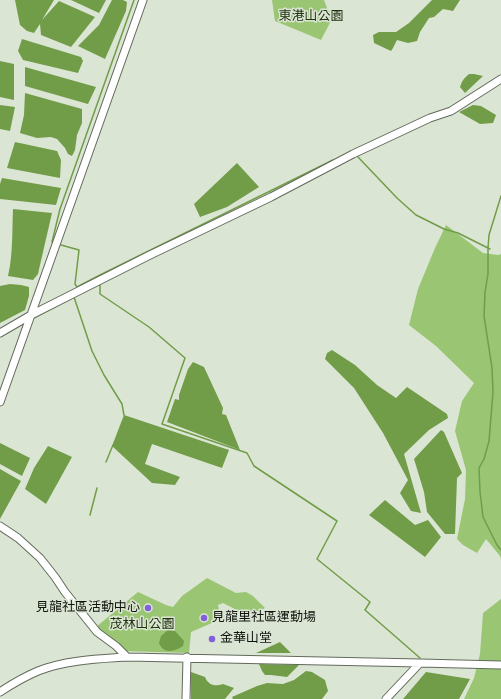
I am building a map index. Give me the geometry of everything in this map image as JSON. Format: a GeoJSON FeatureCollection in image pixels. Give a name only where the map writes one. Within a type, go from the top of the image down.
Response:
{"type":"FeatureCollection","features":[{"type":"Feature","properties":{"kind":"street"},"geometry":{"type":"LineString","coordinates":[[0,402],[143,0]]}},
{"type":"Feature","properties":{"kind":"street"},"geometry":{"type":"LineString","coordinates":[[0,333],[31,315],[150,254],[271,197],[353,154],[430,118],[451,111],[501,79]]}},
{"type":"Feature","properties":{"kind":"street"},"geometry":{"type":"LineString","coordinates":[[0,526],[18,538],[40,558],[97,632],[116,646],[127,657]]}},
{"type":"Feature","properties":{"kind":"street"},"geometry":{"type":"LineString","coordinates":[[0,692],[16,682],[45,669],[83,661],[127,657],[187,657],[501,665]]}},
{"type":"Feature","properties":{"kind":"street"},"geometry":{"type":"LineString","coordinates":[[186,699],[187,657]]}},
{"type":"Feature","properties":{"kind":"street"},"geometry":{"type":"LineString","coordinates":[[386,699],[420,662]]}},
{"type":"Feature","properties":{"kind":"green space","name":"東港山公園"},"geometry":{"type":"Polygon","coordinates":[[[272,0],[324,0],[333,17],[321,40],[275,21],[272,0]]]}},
{"type":"Feature","properties":{"kind":"green space"},"geometry":{"type":"Polygon","coordinates":[[[446,225],[483,253],[501,254],[501,560],[500,556],[486,539],[477,553],[463,545],[457,539],[465,499],[466,470],[455,431],[462,401],[474,383],[436,346],[409,325],[418,289],[446,225]]]}},
{"type":"Feature","properties":{"kind":"green space","name":"茂林山公園"},"geometry":{"type":"Polygon","coordinates":[[[207,578],[236,593],[246,592],[253,596],[265,608],[253,613],[248,613],[239,611],[223,603],[218,605],[221,619],[191,632],[189,653],[121,651],[96,627],[138,592],[173,607],[182,596],[207,578]]]}},
{"type":"Feature","properties":{"kind":"green space"},"geometry":{"type":"Polygon","coordinates":[[[501,599],[501,699],[464,699],[474,678],[480,654],[483,613],[501,599]]]}},
{"type":"Feature","properties":{"kind":"shaded area"},"geometry":{"type":"Polygon","coordinates":[[[15,0],[54,0],[42,20],[59,1],[95,17],[71,47],[41,35],[40,24],[34,33],[27,31],[20,25],[15,0]]]}},
{"type":"Feature","properties":{"kind":"shaded area"},"geometry":{"type":"Polygon","coordinates":[[[71,0],[106,0],[99,13],[71,0]]]}},
{"type":"Feature","properties":{"kind":"shaded area"},"geometry":{"type":"Polygon","coordinates":[[[112,0],[123,0],[127,2],[126,11],[105,59],[78,46],[99,25],[112,0]]]}},
{"type":"Feature","properties":{"kind":"shaded area"},"geometry":{"type":"Polygon","coordinates":[[[432,0],[460,0],[453,11],[443,9],[434,17],[429,18],[420,32],[417,41],[408,43],[397,40],[391,51],[374,43],[373,35],[379,32],[396,32],[409,23],[432,0]]]}},
{"type":"Feature","properties":{"kind":"shaded area"},"geometry":{"type":"Polygon","coordinates":[[[22,39],[81,57],[83,61],[78,73],[23,60],[18,51],[22,39]]]}},
{"type":"Feature","properties":{"kind":"shaded area"},"geometry":{"type":"Polygon","coordinates":[[[0,61],[14,64],[14,100],[0,97],[0,61]]]}},
{"type":"Feature","properties":{"kind":"shaded area"},"geometry":{"type":"Polygon","coordinates":[[[25,67],[96,87],[88,104],[25,86],[25,67]]]}},
{"type":"Feature","properties":{"kind":"shaded area"},"geometry":{"type":"Polygon","coordinates":[[[469,74],[483,76],[465,93],[460,87],[463,80],[469,74]]]}},
{"type":"Feature","properties":{"kind":"shaded area"},"geometry":{"type":"Polygon","coordinates":[[[25,93],[82,109],[82,123],[77,135],[75,150],[72,156],[68,154],[57,139],[51,137],[37,138],[20,133],[24,115],[25,93]]]}},
{"type":"Feature","properties":{"kind":"shaded area"},"geometry":{"type":"Polygon","coordinates":[[[0,105],[15,107],[10,131],[0,129],[0,105]]]}},
{"type":"Feature","properties":{"kind":"shaded area"},"geometry":{"type":"Polygon","coordinates":[[[473,105],[481,106],[496,115],[493,123],[480,124],[459,112],[473,105]]]}},
{"type":"Feature","properties":{"kind":"shaded area"},"geometry":{"type":"Polygon","coordinates":[[[15,142],[57,151],[61,160],[60,178],[7,168],[15,142]]]}},
{"type":"Feature","properties":{"kind":"shaded area"},"geometry":{"type":"Polygon","coordinates":[[[237,163],[259,187],[227,207],[200,217],[194,204],[237,163]]]}},
{"type":"Feature","properties":{"kind":"shaded area"},"geometry":{"type":"Polygon","coordinates":[[[2,178],[61,188],[56,205],[0,199],[0,184],[2,178]]]}},
{"type":"Feature","properties":{"kind":"shaded area"},"geometry":{"type":"Polygon","coordinates":[[[13,209],[52,213],[38,274],[33,280],[8,276],[12,251],[13,209]]]}},
{"type":"Feature","properties":{"kind":"shaded area"},"geometry":{"type":"Polygon","coordinates":[[[10,284],[29,287],[29,296],[25,310],[0,323],[0,286],[10,284]]]}},
{"type":"Feature","properties":{"kind":"shaded area"},"geometry":{"type":"Polygon","coordinates":[[[332,350],[355,365],[377,385],[396,398],[407,387],[447,414],[448,418],[429,430],[404,454],[421,513],[411,511],[400,493],[408,480],[383,433],[354,388],[325,359],[327,353],[332,350]]]}},
{"type":"Feature","properties":{"kind":"shaded area"},"geometry":{"type":"Polygon","coordinates":[[[193,362],[204,367],[223,408],[222,414],[226,415],[240,450],[167,422],[175,399],[179,400],[179,395],[188,369],[193,362]]]}},
{"type":"Feature","properties":{"kind":"shaded area"},"geometry":{"type":"Polygon","coordinates":[[[124,415],[229,450],[222,468],[152,444],[145,464],[180,477],[175,485],[152,483],[112,446],[124,415]]]}},
{"type":"Feature","properties":{"kind":"shaded area"},"geometry":{"type":"Polygon","coordinates":[[[441,430],[444,432],[462,473],[457,478],[455,534],[445,534],[427,512],[424,492],[414,459],[441,430]]]}},
{"type":"Feature","properties":{"kind":"shaded area"},"geometry":{"type":"Polygon","coordinates":[[[0,443],[30,458],[22,476],[0,464],[0,443]]]}},
{"type":"Feature","properties":{"kind":"shaded area"},"geometry":{"type":"Polygon","coordinates":[[[48,446],[72,457],[46,504],[25,489],[34,468],[48,446]]]}},
{"type":"Feature","properties":{"kind":"shaded area"},"geometry":{"type":"Polygon","coordinates":[[[0,469],[21,481],[0,519],[0,469]]]}},
{"type":"Feature","properties":{"kind":"shaded area"},"geometry":{"type":"Polygon","coordinates":[[[385,500],[415,525],[428,520],[441,537],[425,557],[369,515],[385,500]]]}},
{"type":"Feature","properties":{"kind":"shaded area"},"geometry":{"type":"Polygon","coordinates":[[[168,630],[175,631],[184,641],[183,646],[173,651],[163,649],[161,647],[159,643],[161,636],[168,630]]]}},
{"type":"Feature","properties":{"kind":"shaded area"},"geometry":{"type":"Polygon","coordinates":[[[280,642],[291,653],[256,653],[280,642]]]}},
{"type":"Feature","properties":{"kind":"shaded area"},"geometry":{"type":"Polygon","coordinates":[[[259,664],[299,665],[287,677],[265,675],[259,664]]]}},
{"type":"Feature","properties":{"kind":"shaded area"},"geometry":{"type":"Polygon","coordinates":[[[306,671],[312,672],[325,680],[328,691],[322,699],[233,699],[232,697],[267,683],[283,684],[294,680],[306,671]]]}},
{"type":"Feature","properties":{"kind":"shaded area"},"geometry":{"type":"Polygon","coordinates":[[[191,672],[205,677],[212,685],[223,684],[234,688],[225,699],[191,699],[191,672]]]}},
{"type":"Feature","properties":{"kind":"shaded area"},"geometry":{"type":"Polygon","coordinates":[[[426,672],[470,679],[459,699],[403,699],[426,672]]]}},
{"type":"Feature","properties":{"kind":"waterway"},"geometry":{"type":"LineString","coordinates":[[52,242],[60,209],[134,0]]}},
{"type":"Feature","properties":{"kind":"waterway"},"geometry":{"type":"LineString","coordinates":[[358,157],[397,198],[416,215],[490,249]]}},
{"type":"Feature","properties":{"kind":"waterway"},"geometry":{"type":"LineString","coordinates":[[100,275],[333,160]]}},
{"type":"Feature","properties":{"kind":"waterway"},"geometry":{"type":"LineString","coordinates":[[501,196],[489,235],[488,274],[485,292],[484,316],[492,368],[493,392],[489,441],[484,459],[479,468],[483,517],[501,550]]}},
{"type":"Feature","properties":{"kind":"waterway"},"geometry":{"type":"LineString","coordinates":[[61,245],[79,250],[75,284],[77,287],[100,275]]}},
{"type":"Feature","properties":{"kind":"waterway"},"geometry":{"type":"LineString","coordinates":[[100,285],[100,294],[149,327],[185,358],[162,424],[247,453],[254,466],[337,521],[317,559],[370,602],[365,610],[420,658]]}},
{"type":"Feature","properties":{"kind":"waterway"},"geometry":{"type":"LineString","coordinates":[[34,318],[74,297],[92,351],[104,375],[122,404],[124,415]]}},
{"type":"Feature","properties":{"kind":"waterway"},"geometry":{"type":"LineString","coordinates":[[106,462],[113,445]]}},
{"type":"Feature","properties":{"kind":"waterway"},"geometry":{"type":"LineString","coordinates":[[90,515],[97,488]]}},
{"type":"Feature","properties":{"kind":"place","name":"見龍社區活動中心"},"geometry":{"type":"Point","coordinates":[148,608]}},
{"type":"Feature","properties":{"kind":"place","name":"見龍里社區運動場"},"geometry":{"type":"Point","coordinates":[204,618]}},
{"type":"Feature","properties":{"kind":"place","name":"金華山堂"},"geometry":{"type":"Point","coordinates":[212,639]}}]}
